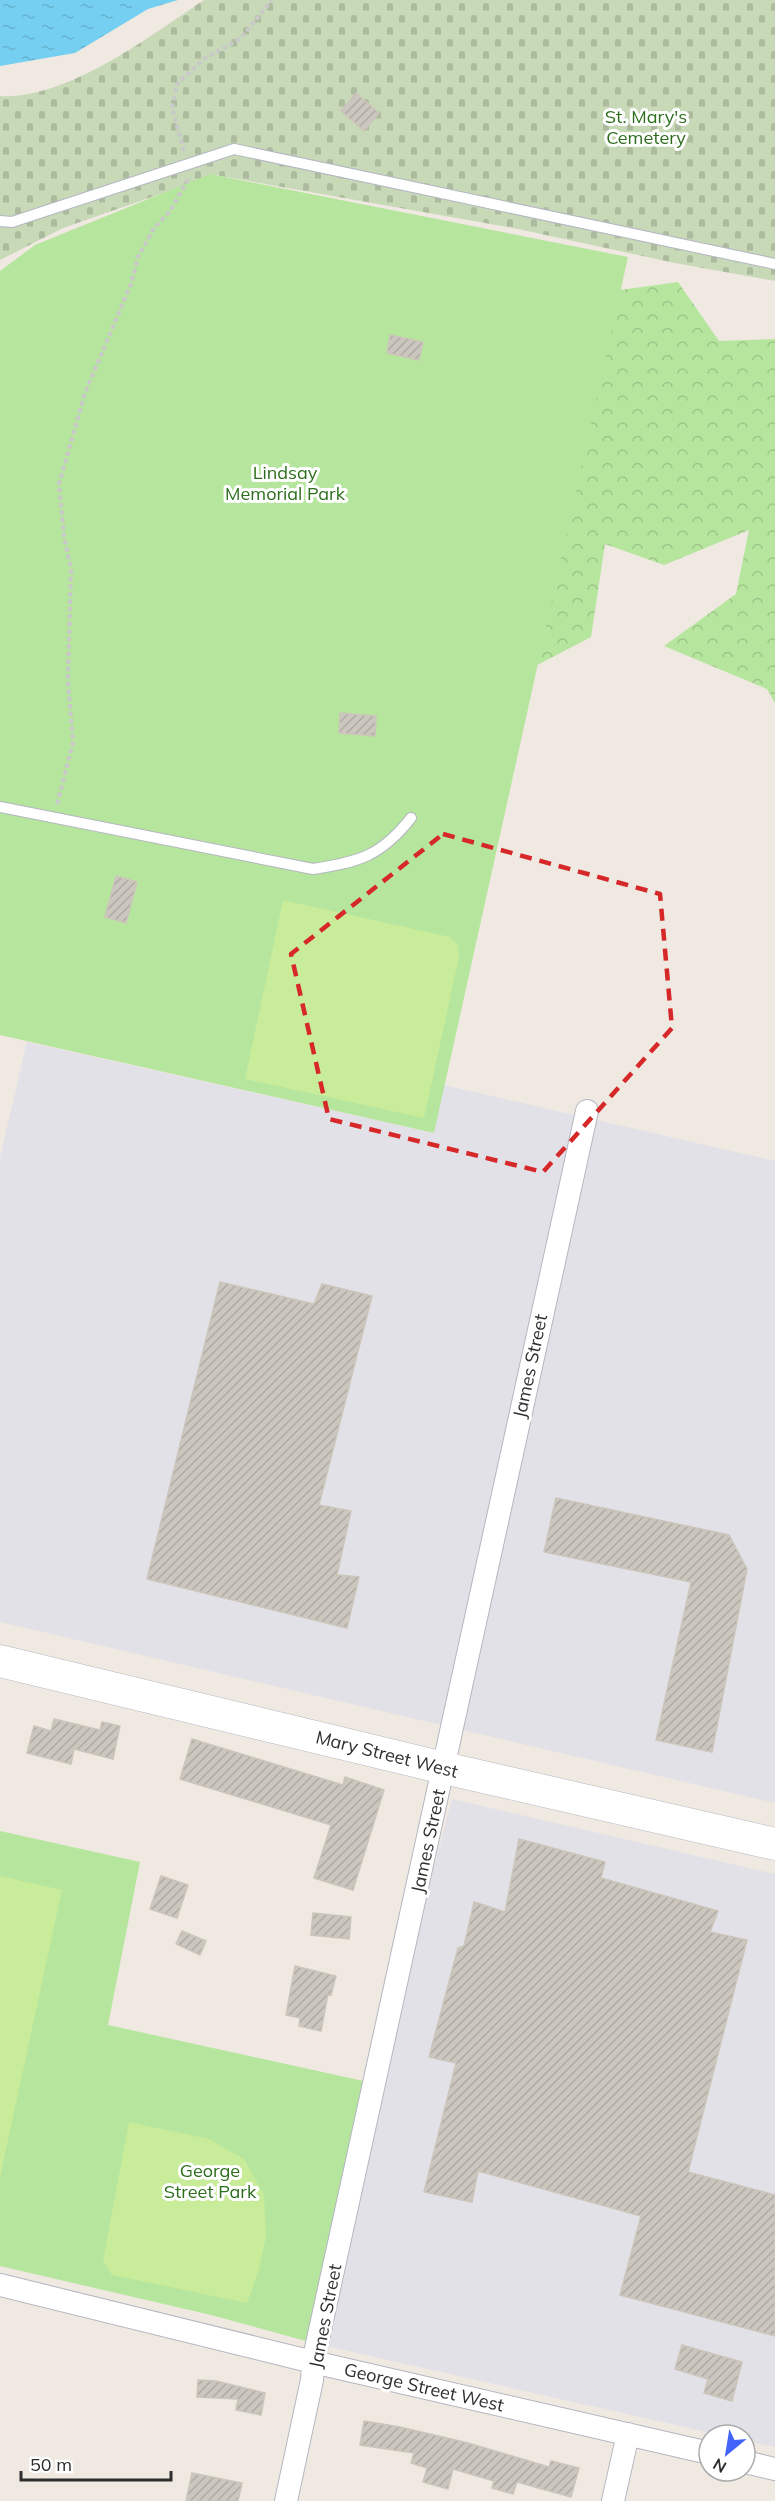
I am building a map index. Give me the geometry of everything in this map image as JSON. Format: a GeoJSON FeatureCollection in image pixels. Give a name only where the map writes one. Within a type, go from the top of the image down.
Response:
{"type":"FeatureCollection","features":[{"type":"Feature","properties":{"kind":"street","name":"James Street"},"geometry":{"type":"LineString","coordinates":[[286,2501],[312,2380],[313,2362],[587,1111]]}},
{"type":"Feature","properties":{"kind":"street","name":"Mary Street West"},"geometry":{"type":"LineString","coordinates":[[0,1661],[444,1768],[775,1844]]}},
{"type":"Feature","properties":{"kind":"street","name":"George Street West"},"geometry":{"type":"LineString","coordinates":[[0,2285],[313,2362],[697,2450]]}},
{"type":"Feature","properties":{"kind":"street"},"geometry":{"type":"LineString","coordinates":[[613,2501],[628,2434]]}},
{"type":"Feature","properties":{"kind":"street"},"geometry":{"type":"LineString","coordinates":[[757,2465],[775,2469]]}},
{"type":"Feature","properties":{"kind":"lane"},"geometry":{"type":"LineString","coordinates":[[0,221],[12,222],[234,149],[775,264]]}},
{"type":"Feature","properties":{"kind":"lane"},"geometry":{"type":"LineString","coordinates":[[0,807],[313,869],[352,863],[377,851],[396,837],[411,818]]}},
{"type":"Feature","properties":{"kind":"path"},"geometry":{"type":"LineString","coordinates":[[54,818],[73,743],[68,669],[71,568],[64,537],[59,484],[86,393],[131,284],[138,257],[154,228],[171,210],[184,190],[189,177],[188,165],[172,108],[177,84],[204,59],[241,38],[272,0]]}},
{"type":"Feature","properties":{"kind":"highlighted area"},"geometry":{"type":"Polygon","coordinates":[[[443,834],[660,894],[672,1028],[543,1172],[329,1119],[291,954],[443,834]]]}},
{"type":"Feature","properties":{"kind":"shaded area"},"geometry":{"type":"Polygon","coordinates":[[[27,1042],[434,1133],[444,1085],[775,1161],[775,1803],[0,1622],[0,1157],[27,1042]]]}},
{"type":"Feature","properties":{"kind":"shaded area"},"geometry":{"type":"Polygon","coordinates":[[[452,1799],[775,1874],[775,2447],[757,2443],[757,2423],[697,2423],[697,2430],[317,2344],[377,2084],[452,1799]]]}},
{"type":"Feature","properties":{"kind":"green space","name":"St. Mary's Cemetery"},"geometry":{"type":"Polygon","coordinates":[[[204,0],[775,0],[775,281],[675,263],[518,229],[215,175],[63,228],[0,260],[0,96],[26,94],[53,88],[80,77],[133,47],[204,0]]]}},
{"type":"Feature","properties":{"kind":"green space","name":"Lindsay Memorial Park"},"geometry":{"type":"Polygon","coordinates":[[[210,174],[628,257],[434,1133],[0,1035],[0,271],[35,245],[210,174]]]}},
{"type":"Feature","properties":{"kind":"green space"},"geometry":{"type":"Polygon","coordinates":[[[678,282],[719,341],[775,339],[775,703],[767,689],[664,646],[736,594],[749,530],[664,565],[605,544],[591,637],[524,672],[591,365],[620,290],[678,282]]]}},
{"type":"Feature","properties":{"kind":"green space"},"geometry":{"type":"Polygon","coordinates":[[[283,900],[450,937],[458,945],[459,957],[424,1118],[245,1079],[283,900]]]}},
{"type":"Feature","properties":{"kind":"green space","name":"George Street Park"},"geometry":{"type":"Polygon","coordinates":[[[0,1831],[140,1862],[108,2025],[377,2084],[317,2344],[211,2315],[0,2266],[0,1831]]]}},
{"type":"Feature","properties":{"kind":"green space"},"geometry":{"type":"Polygon","coordinates":[[[0,1876],[62,1890],[0,2177],[0,1876]]]}},
{"type":"Feature","properties":{"kind":"green space"},"geometry":{"type":"Polygon","coordinates":[[[129,2122],[209,2139],[244,2159],[264,2195],[266,2238],[258,2273],[247,2303],[112,2275],[103,2261],[129,2122]]]}},
{"type":"Feature","properties":{"kind":"water"},"geometry":{"type":"Polygon","coordinates":[[[0,0],[178,0],[148,9],[75,53],[0,66],[0,0]]]}},
{"type":"Feature","properties":{"kind":"building"},"geometry":{"type":"Polygon","coordinates":[[[356,93],[379,113],[364,131],[341,111],[356,93]]]}},
{"type":"Feature","properties":{"kind":"building"},"geometry":{"type":"Polygon","coordinates":[[[390,335],[423,342],[419,360],[387,353],[390,335]]]}},
{"type":"Feature","properties":{"kind":"building"},"geometry":{"type":"Polygon","coordinates":[[[340,713],[376,716],[375,736],[339,733],[340,713]]]}},
{"type":"Feature","properties":{"kind":"building"},"geometry":{"type":"Polygon","coordinates":[[[116,876],[137,882],[126,923],[105,917],[116,876]]]}},
{"type":"Feature","properties":{"kind":"building"},"geometry":{"type":"Polygon","coordinates":[[[220,1282],[314,1304],[322,1284],[372,1296],[319,1505],[351,1511],[337,1575],[359,1577],[347,1628],[147,1579],[220,1282]]]}},
{"type":"Feature","properties":{"kind":"building"},"geometry":{"type":"Polygon","coordinates":[[[556,1498],[729,1535],[747,1569],[712,1752],[656,1740],[691,1582],[544,1552],[556,1498]]]}},
{"type":"Feature","properties":{"kind":"building"},"geometry":{"type":"Polygon","coordinates":[[[54,1719],[100,1730],[102,1722],[120,1726],[113,1759],[74,1749],[71,1764],[27,1753],[34,1726],[51,1731],[54,1719]]]}},
{"type":"Feature","properties":{"kind":"building"},"geometry":{"type":"Polygon","coordinates":[[[192,1739],[343,1785],[345,1777],[384,1790],[353,1890],[314,1878],[331,1825],[180,1779],[192,1739]]]}},
{"type":"Feature","properties":{"kind":"building"},"geometry":{"type":"Polygon","coordinates":[[[519,1839],[605,1862],[601,1878],[718,1911],[710,1932],[747,1940],[688,2172],[775,2195],[775,2336],[620,2295],[641,2216],[478,2171],[472,2202],[424,2192],[456,2063],[429,2057],[458,1948],[464,1946],[474,1902],[505,1912],[519,1839]]]}},
{"type":"Feature","properties":{"kind":"building"},"geometry":{"type":"Polygon","coordinates":[[[161,1876],[188,1885],[177,1918],[150,1909],[161,1876]]]}},
{"type":"Feature","properties":{"kind":"building"},"geometry":{"type":"Polygon","coordinates":[[[313,1913],[351,1917],[349,1939],[311,1935],[313,1913]]]}},
{"type":"Feature","properties":{"kind":"building"},"geometry":{"type":"Polygon","coordinates":[[[182,1931],[206,1941],[200,1955],[176,1944],[182,1931]]]}},
{"type":"Feature","properties":{"kind":"building"},"geometry":{"type":"Polygon","coordinates":[[[295,1966],[336,1976],[331,1995],[328,1994],[321,2031],[299,2026],[300,2018],[286,2015],[295,1966]]]}},
{"type":"Feature","properties":{"kind":"building"},"geometry":{"type":"Polygon","coordinates":[[[682,2345],[742,2362],[732,2401],[704,2393],[708,2379],[675,2369],[682,2345]]]}},
{"type":"Feature","properties":{"kind":"building"},"geometry":{"type":"Polygon","coordinates":[[[198,2380],[216,2381],[265,2393],[261,2415],[236,2410],[238,2399],[197,2397],[198,2380]]]}},
{"type":"Feature","properties":{"kind":"building"},"geometry":{"type":"Polygon","coordinates":[[[364,2421],[468,2443],[549,2467],[551,2461],[579,2468],[571,2497],[517,2482],[513,2494],[492,2488],[494,2481],[453,2469],[448,2489],[423,2482],[427,2468],[411,2463],[414,2453],[360,2445],[364,2421]]]}},
{"type":"Feature","properties":{"kind":"building"},"geometry":{"type":"Polygon","coordinates":[[[192,2473],[242,2483],[238,2501],[186,2501],[192,2473]]]}}]}
